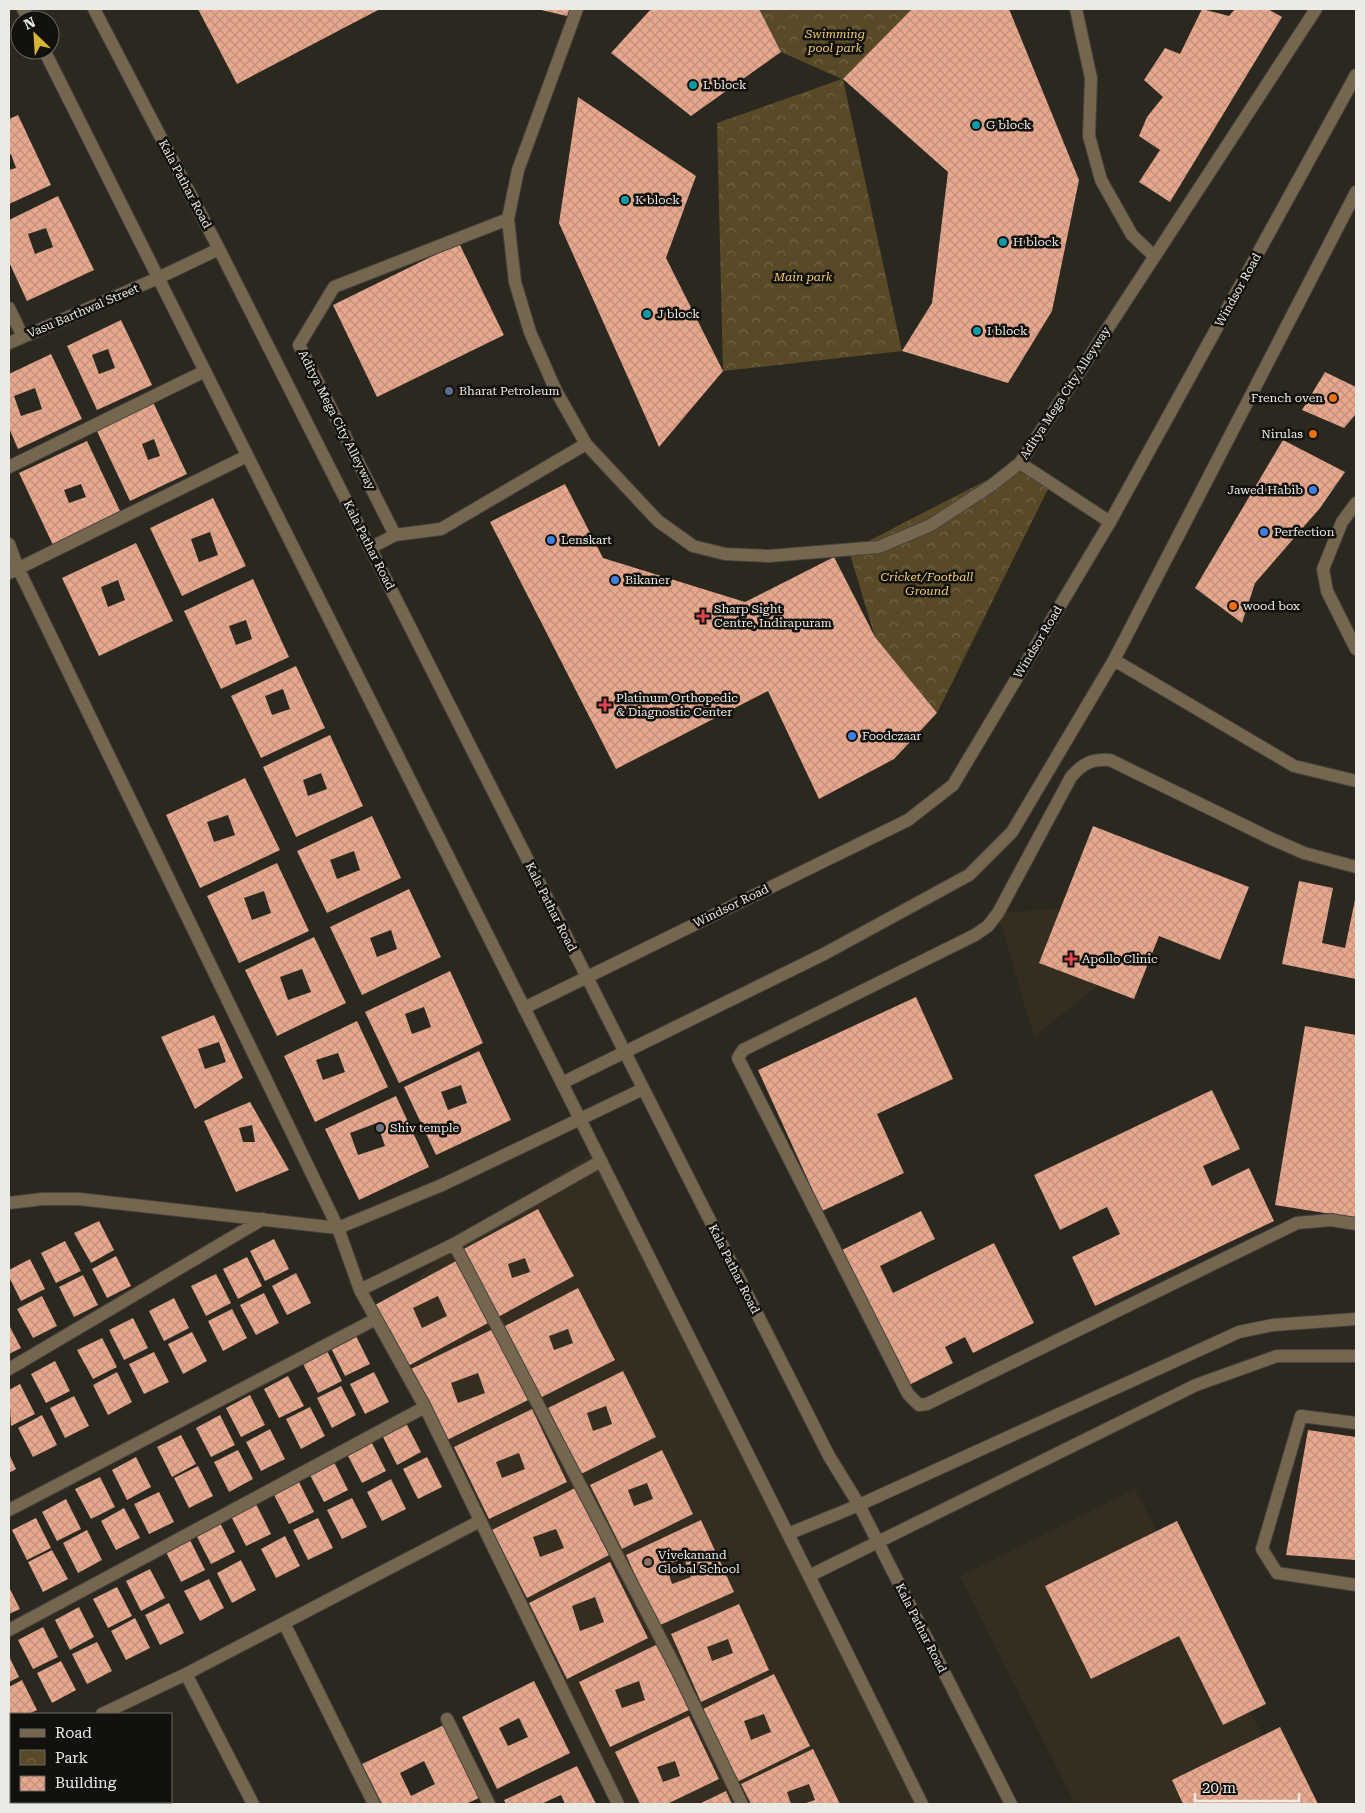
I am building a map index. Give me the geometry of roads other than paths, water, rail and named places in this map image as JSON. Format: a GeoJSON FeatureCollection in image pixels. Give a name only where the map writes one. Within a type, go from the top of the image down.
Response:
{"type":"FeatureCollection","features":[{"type":"Feature","properties":{"kind":"street","name":"Kala Pathar Road"},"geometry":{"type":"LineString","coordinates":[[94,9],[219,249],[828,1456],[859,1505],[1010,1804]]}},
{"type":"Feature","properties":{"kind":"street","name":"Aditya Mega City Alleyway"},"geometry":{"type":"LineString","coordinates":[[577,9],[518,170],[508,219],[515,282],[530,332],[556,391],[586,444],[658,521],[693,546],[725,554],[769,556],[879,547],[931,525],[992,485],[1020,463],[1316,9]]}},
{"type":"Feature","properties":{"kind":"street"},"geometry":{"type":"LineString","coordinates":[[1076,9],[1091,78],[1090,136],[1101,180],[1132,235],[1154,256]]}},
{"type":"Feature","properties":{"kind":"street"},"geometry":{"type":"LineString","coordinates":[[49,60],[810,1576],[922,1804]]}},
{"type":"Feature","properties":{"kind":"street","name":"Windsor Road"},"geometry":{"type":"LineString","coordinates":[[524,1008],[908,820],[952,785],[1110,522],[1356,75]]}},
{"type":"Feature","properties":{"kind":"street"},"geometry":{"type":"LineString","coordinates":[[562,1083],[824,954],[969,875],[1012,832],[1114,660],[1356,192]]}},
{"type":"Feature","properties":{"kind":"street","name":"Aditya Mega City Alleyway"},"geometry":{"type":"LineString","coordinates":[[395,535],[299,345],[334,288],[508,219]]}},
{"type":"Feature","properties":{"kind":"street","name":"Vasu Barthwal Street"},"geometry":{"type":"LineString","coordinates":[[9,343],[158,278],[219,249]]}},
{"type":"Feature","properties":{"kind":"street"},"geometry":{"type":"LineString","coordinates":[[9,308],[23,337]]}},
{"type":"Feature","properties":{"kind":"street"},"geometry":{"type":"LineString","coordinates":[[9,467],[205,371]]}},
{"type":"Feature","properties":{"kind":"street"},"geometry":{"type":"LineString","coordinates":[[370,548],[395,535],[441,529],[586,444]]}},
{"type":"Feature","properties":{"kind":"street"},"geometry":{"type":"LineString","coordinates":[[14,571],[247,456]]}},
{"type":"Feature","properties":{"kind":"street"},"geometry":{"type":"LineString","coordinates":[[1020,463],[1110,522]]}},
{"type":"Feature","properties":{"kind":"street"},"geometry":{"type":"LineString","coordinates":[[1356,503],[1342,522],[1323,569],[1327,591],[1356,649]]}},
{"type":"Feature","properties":{"kind":"street"},"geometry":{"type":"LineString","coordinates":[[9,544],[14,571],[338,1228],[360,1290],[425,1407],[618,1804]]}},
{"type":"Feature","properties":{"kind":"street"},"geometry":{"type":"LineString","coordinates":[[1114,660],[1294,766],[1356,781]]}},
{"type":"Feature","properties":{"kind":"street"},"geometry":{"type":"LineString","coordinates":[[1356,867],[1304,852],[1110,760],[1094,760],[1081,766],[1071,777],[998,914],[988,926],[975,935],[743,1050],[738,1058],[908,1394],[919,1405],[936,1400],[1297,1223],[1331,1220],[1356,1224]]}},
{"type":"Feature","properties":{"kind":"street"},"geometry":{"type":"LineString","coordinates":[[9,1203],[42,1199],[79,1199],[338,1228],[442,1185],[643,1089]]}},
{"type":"Feature","properties":{"kind":"street"},"geometry":{"type":"LineString","coordinates":[[360,1290],[454,1244],[601,1161]]}},
{"type":"Feature","properties":{"kind":"street"},"geometry":{"type":"LineString","coordinates":[[9,1369],[263,1219]]}},
{"type":"Feature","properties":{"kind":"street"},"geometry":{"type":"LineString","coordinates":[[454,1244],[676,1668],[742,1804]]}},
{"type":"Feature","properties":{"kind":"street"},"geometry":{"type":"LineString","coordinates":[[9,1510],[376,1319]]}},
{"type":"Feature","properties":{"kind":"street"},"geometry":{"type":"LineString","coordinates":[[788,1534],[859,1505],[1239,1332],[1273,1325],[1356,1319]]}},
{"type":"Feature","properties":{"kind":"street"},"geometry":{"type":"LineString","coordinates":[[810,1576],[1196,1385],[1278,1356],[1356,1356]]}},
{"type":"Feature","properties":{"kind":"street"},"geometry":{"type":"LineString","coordinates":[[9,1630],[425,1407]]}},
{"type":"Feature","properties":{"kind":"street"},"geometry":{"type":"LineString","coordinates":[[1356,1423],[1300,1416],[1262,1548],[1277,1573],[1356,1585]]}},
{"type":"Feature","properties":{"kind":"street"},"geometry":{"type":"LineString","coordinates":[[104,1713],[186,1674],[480,1520]]}},
{"type":"Feature","properties":{"kind":"street"},"geometry":{"type":"LineString","coordinates":[[284,1623],[374,1804]]}},
{"type":"Feature","properties":{"kind":"street"},"geometry":{"type":"LineString","coordinates":[[186,1674],[253,1804]]}},
{"type":"Feature","properties":{"kind":"street"},"geometry":{"type":"LineString","coordinates":[[447,1719],[489,1804]]}},
{"type":"Feature","properties":{"kind":"place","name":"L block"},"geometry":{"type":"Point","coordinates":[693,85]}},
{"type":"Feature","properties":{"kind":"place","name":"G block"},"geometry":{"type":"Point","coordinates":[976,125]}},
{"type":"Feature","properties":{"kind":"place","name":"K block"},"geometry":{"type":"Point","coordinates":[625,200]}},
{"type":"Feature","properties":{"kind":"place","name":"H block"},"geometry":{"type":"Point","coordinates":[1003,242]}},
{"type":"Feature","properties":{"kind":"place","name":"J block"},"geometry":{"type":"Point","coordinates":[647,314]}},
{"type":"Feature","properties":{"kind":"place","name":"I block"},"geometry":{"type":"Point","coordinates":[977,331]}},
{"type":"Feature","properties":{"kind":"place","name":"Bharat Petroleum"},"geometry":{"type":"Point","coordinates":[449,391]}},
{"type":"Feature","properties":{"kind":"place","name":"French oven"},"geometry":{"type":"Point","coordinates":[1333,398]}},
{"type":"Feature","properties":{"kind":"place","name":"Nirulas"},"geometry":{"type":"Point","coordinates":[1313,434]}},
{"type":"Feature","properties":{"kind":"place","name":"Jawed Habib"},"geometry":{"type":"Point","coordinates":[1313,490]}},
{"type":"Feature","properties":{"kind":"place","name":"Perfection"},"geometry":{"type":"Point","coordinates":[1264,532]}},
{"type":"Feature","properties":{"kind":"place","name":"Lenskart"},"geometry":{"type":"Point","coordinates":[551,540]}},
{"type":"Feature","properties":{"kind":"place","name":"Bikaner"},"geometry":{"type":"Point","coordinates":[615,580]}},
{"type":"Feature","properties":{"kind":"place","name":"wood box"},"geometry":{"type":"Point","coordinates":[1233,606]}},
{"type":"Feature","properties":{"kind":"place","name":"Sharp Sight Centre, Indirapuram"},"geometry":{"type":"Point","coordinates":[703,616]}},
{"type":"Feature","properties":{"kind":"place","name":"Platinum Orthopedic & Diagnostic Center"},"geometry":{"type":"Point","coordinates":[605,705]}},
{"type":"Feature","properties":{"kind":"place","name":"Foodczaar"},"geometry":{"type":"Point","coordinates":[852,736]}},
{"type":"Feature","properties":{"kind":"place","name":"Apollo Clinic"},"geometry":{"type":"Point","coordinates":[1071,959]}},
{"type":"Feature","properties":{"kind":"place","name":"Shiv temple"},"geometry":{"type":"Point","coordinates":[380,1128]}},
{"type":"Feature","properties":{"kind":"place","name":"Vivekanand Global School"},"geometry":{"type":"Point","coordinates":[648,1562]}},
{"type":"Feature","properties":{"kind":"park label","name":"Swimming pool park"},"geometry":{"type":"Point","coordinates":[835,41]}},
{"type":"Feature","properties":{"kind":"park label","name":"Main park"},"geometry":{"type":"Point","coordinates":[803,277]}},
{"type":"Feature","properties":{"kind":"park label","name":"Cricket/Football Ground"},"geometry":{"type":"Point","coordinates":[927,584]}}]}
